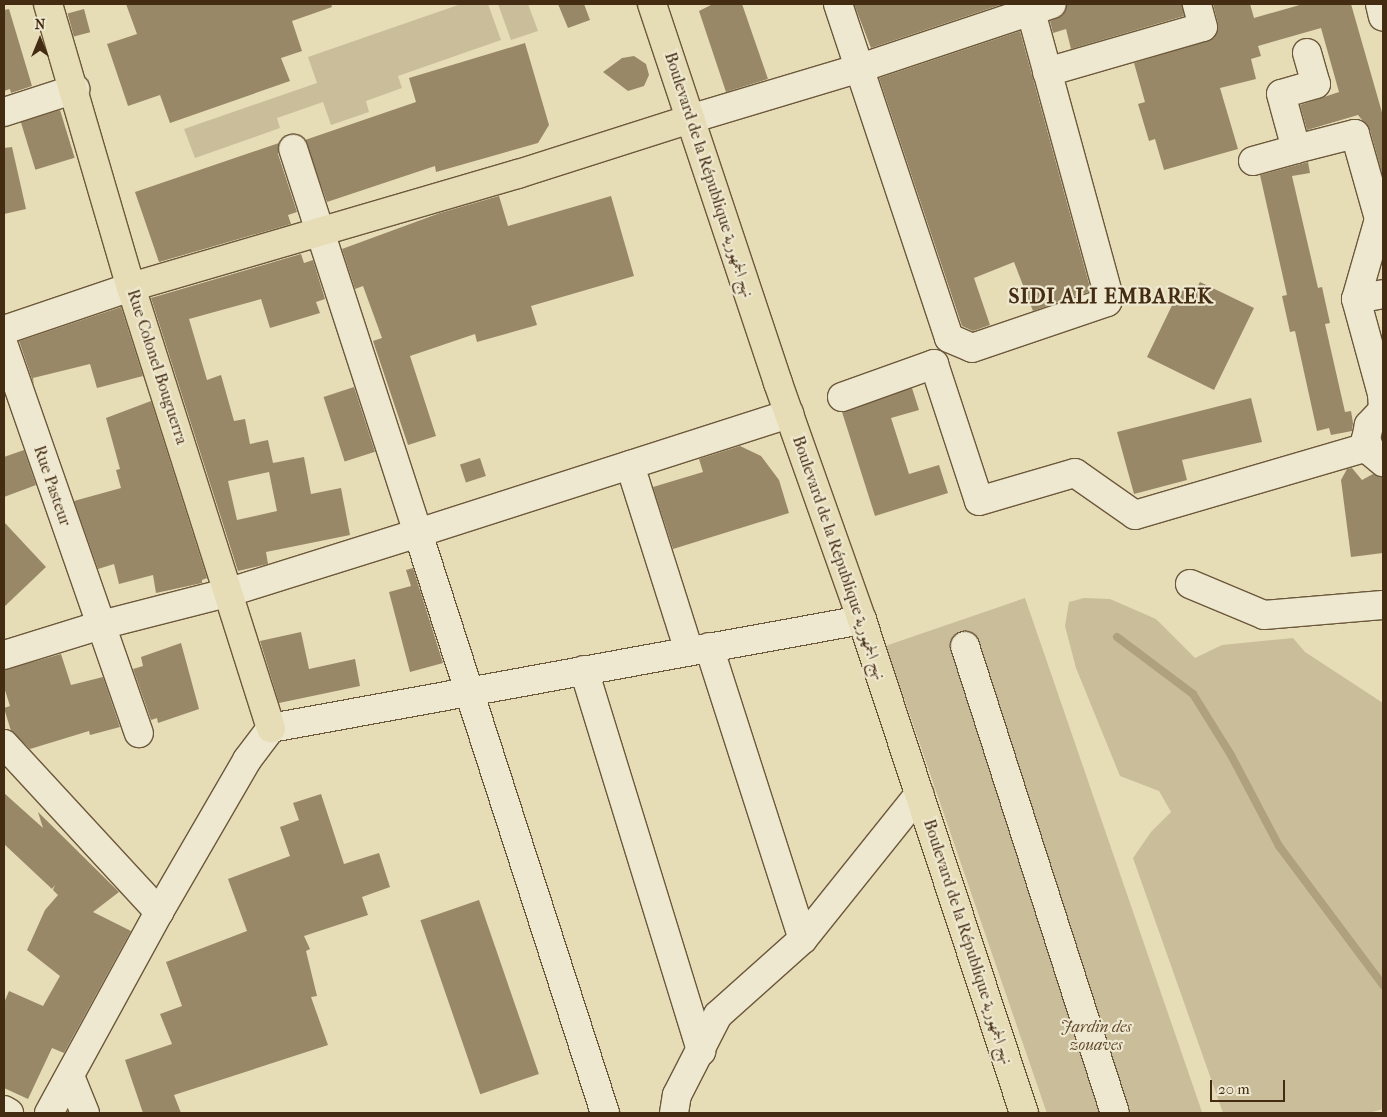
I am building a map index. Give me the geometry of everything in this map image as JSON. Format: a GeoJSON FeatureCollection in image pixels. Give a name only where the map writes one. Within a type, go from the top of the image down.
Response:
{"type":"FeatureCollection","features":[{"type":"Feature","properties":{"kind":"main road","name":"Rue Colonel Bouguerra"},"geometry":{"type":"LineString","coordinates":[[48,4],[132,287],[230,592],[271,728]]}},
{"type":"Feature","properties":{"kind":"main road","name":"Boulevard de la République نهج الجمهورية"},"geometry":{"type":"LineString","coordinates":[[652,4],[789,414],[862,620],[1024,1113]]}},
{"type":"Feature","properties":{"kind":"main road"},"geometry":{"type":"LineString","coordinates":[[132,287],[220,263],[320,230],[518,174],[690,119]]}},
{"type":"Feature","properties":{"kind":"street"},"geometry":{"type":"LineString","coordinates":[[690,119],[860,68],[1037,6],[1047,72],[1066,132],[1108,297],[1107,302],[972,348],[949,338],[860,68],[838,4]]}},
{"type":"Feature","properties":{"kind":"street"},"geometry":{"type":"LineString","coordinates":[[1047,72],[1203,27],[1197,4]]}},
{"type":"Feature","properties":{"kind":"street"},"geometry":{"type":"LineString","coordinates":[[1380,4],[1383,17]]}},
{"type":"Feature","properties":{"kind":"street"},"geometry":{"type":"LineString","coordinates":[[1296,149],[1281,94],[1316,84],[1307,54]]}},
{"type":"Feature","properties":{"kind":"street"},"geometry":{"type":"LineString","coordinates":[[4,112],[74,89]]}},
{"type":"Feature","properties":{"kind":"street"},"geometry":{"type":"LineString","coordinates":[[842,397],[934,364],[980,500],[1075,473],[1135,515],[1376,455],[1369,425],[1383,410],[1382,394],[1356,299],[1378,219],[1355,134],[1253,161]]}},
{"type":"Feature","properties":{"kind":"street"},"geometry":{"type":"LineString","coordinates":[[293,149],[605,1113]]}},
{"type":"Feature","properties":{"kind":"street"},"geometry":{"type":"LineString","coordinates":[[4,330],[132,287]]}},
{"type":"Feature","properties":{"kind":"street"},"geometry":{"type":"LineString","coordinates":[[1356,299],[1383,294]]}},
{"type":"Feature","properties":{"kind":"street","name":"Rue Pasteur"},"geometry":{"type":"LineString","coordinates":[[4,346],[138,733]]}},
{"type":"Feature","properties":{"kind":"street"},"geometry":{"type":"LineString","coordinates":[[4,655],[101,625],[230,592],[789,414]]}},
{"type":"Feature","properties":{"kind":"street"},"geometry":{"type":"LineString","coordinates":[[630,465],[699,649],[802,939]]}},
{"type":"Feature","properties":{"kind":"street"},"geometry":{"type":"LineString","coordinates":[[1190,584],[1264,615],[1383,605]]}},
{"type":"Feature","properties":{"kind":"street"},"geometry":{"type":"LineString","coordinates":[[50,1113],[159,912],[247,760],[271,728],[469,690],[862,620]]}},
{"type":"Feature","properties":{"kind":"street"},"geometry":{"type":"LineString","coordinates":[[965,646],[1115,1113]]}},
{"type":"Feature","properties":{"kind":"street"},"geometry":{"type":"LineString","coordinates":[[584,670],[701,1051]]}},
{"type":"Feature","properties":{"kind":"street"},"geometry":{"type":"LineString","coordinates":[[4,744],[159,912]]}},
{"type":"Feature","properties":{"kind":"street"},"geometry":{"type":"LineString","coordinates":[[674,1113],[678,1095],[718,1015],[802,939],[920,794]]}},
{"type":"Feature","properties":{"kind":"street"},"geometry":{"type":"LineString","coordinates":[[70,1076],[85,1113]]}},
{"type":"Feature","properties":{"kind":"street"},"geometry":{"type":"LineString","coordinates":[[4,1110],[9,1113]]}},
{"type":"Feature","properties":{"kind":"green space"},"geometry":{"type":"Polygon","coordinates":[[[461,4],[488,4],[501,40],[398,76],[402,88],[366,101],[369,112],[331,125],[323,102],[277,118],[280,128],[195,158],[184,129],[317,83],[308,57],[461,4]]]}},
{"type":"Feature","properties":{"kind":"green space"},"geometry":{"type":"Polygon","coordinates":[[[498,4],[528,4],[538,31],[511,40],[498,4]]]}},
{"type":"Feature","properties":{"kind":"green space","name":"Jardin des zouaves"},"geometry":{"type":"Polygon","coordinates":[[[1025,598],[1202,1112],[1047,1113],[886,646],[1025,598]]]}},
{"type":"Feature","properties":{"kind":"green space"},"geometry":{"type":"Polygon","coordinates":[[[1084,598],[1110,599],[1156,619],[1195,658],[1222,645],[1293,638],[1305,652],[1383,703],[1383,1109],[1369,1113],[1223,1113],[1133,858],[1151,832],[1171,812],[1159,791],[1120,776],[1076,668],[1065,626],[1069,602],[1084,598]]]}},
{"type":"Feature","properties":{"kind":"building"},"geometry":{"type":"Polygon","coordinates":[[[126,4],[331,4],[332,7],[292,21],[302,51],[281,58],[290,81],[170,123],[160,95],[128,106],[107,44],[137,34],[126,4]]]}},
{"type":"Feature","properties":{"kind":"building"},"geometry":{"type":"Polygon","coordinates":[[[558,4],[584,4],[590,20],[568,28],[558,4]]]}},
{"type":"Feature","properties":{"kind":"building"},"geometry":{"type":"Polygon","coordinates":[[[713,4],[742,4],[768,79],[726,92],[699,11],[713,4]]]}},
{"type":"Feature","properties":{"kind":"building"},"geometry":{"type":"Polygon","coordinates":[[[854,4],[1003,4],[871,48],[854,4]]]}},
{"type":"Feature","properties":{"kind":"building"},"geometry":{"type":"Polygon","coordinates":[[[1067,4],[1182,4],[1184,16],[1071,49],[1066,29],[1053,33],[1050,21],[1063,15],[1067,4]]]}},
{"type":"Feature","properties":{"kind":"building"},"geometry":{"type":"Polygon","coordinates":[[[1213,4],[1250,4],[1254,18],[1303,4],[1351,4],[1383,116],[1383,177],[1370,130],[1358,115],[1307,130],[1300,105],[1339,92],[1321,28],[1258,46],[1261,56],[1251,59],[1256,79],[1220,88],[1238,149],[1164,170],[1155,139],[1149,141],[1138,104],[1145,102],[1134,63],[1214,38],[1218,24],[1213,4]]]}},
{"type":"Feature","properties":{"kind":"building"},"geometry":{"type":"Polygon","coordinates":[[[9,9],[32,86],[11,93],[10,89],[4,91],[4,10],[9,9]]]}},
{"type":"Feature","properties":{"kind":"building"},"geometry":{"type":"Polygon","coordinates":[[[84,9],[90,32],[74,37],[68,13],[84,9]]]}},
{"type":"Feature","properties":{"kind":"building"},"geometry":{"type":"Polygon","coordinates":[[[1020,31],[1091,291],[1033,311],[1014,262],[974,278],[990,325],[973,331],[962,326],[879,78],[1020,31]]]}},
{"type":"Feature","properties":{"kind":"building"},"geometry":{"type":"Polygon","coordinates":[[[525,43],[549,125],[538,143],[436,172],[435,166],[327,202],[305,140],[416,102],[409,78],[525,43]]]}},
{"type":"Feature","properties":{"kind":"building"},"geometry":{"type":"Polygon","coordinates":[[[634,56],[646,64],[649,75],[644,86],[628,91],[603,72],[622,58],[634,56]]]}},
{"type":"Feature","properties":{"kind":"building"},"geometry":{"type":"Polygon","coordinates":[[[60,110],[75,158],[35,170],[21,122],[60,110]]]}},
{"type":"Feature","properties":{"kind":"building"},"geometry":{"type":"Polygon","coordinates":[[[279,143],[278,154],[297,212],[288,215],[291,224],[159,262],[135,192],[279,143]]]}},
{"type":"Feature","properties":{"kind":"building"},"geometry":{"type":"Polygon","coordinates":[[[12,147],[26,209],[4,214],[4,148],[12,147]]]}},
{"type":"Feature","properties":{"kind":"building"},"geometry":{"type":"Polygon","coordinates":[[[1308,162],[1310,173],[1292,176],[1318,288],[1322,287],[1330,323],[1325,324],[1345,412],[1351,411],[1353,423],[1352,431],[1331,435],[1329,428],[1317,431],[1295,331],[1290,332],[1282,296],[1287,295],[1260,175],[1308,162]]]}},
{"type":"Feature","properties":{"kind":"building"},"geometry":{"type":"Polygon","coordinates":[[[499,196],[508,226],[611,196],[634,276],[531,306],[537,325],[477,342],[475,334],[410,356],[436,436],[408,445],[373,341],[382,338],[363,286],[355,289],[342,249],[440,213],[499,196]]]}},
{"type":"Feature","properties":{"kind":"building"},"geometry":{"type":"Polygon","coordinates":[[[301,254],[304,263],[313,260],[325,299],[316,302],[320,313],[270,328],[261,299],[189,319],[207,380],[221,375],[234,421],[245,419],[250,444],[268,440],[273,463],[304,457],[311,494],[341,488],[350,535],[266,552],[268,564],[238,571],[151,298],[301,254]],[[269,472],[228,481],[237,520],[277,511],[269,472]]]}},
{"type":"Feature","properties":{"kind":"building"},"geometry":{"type":"Polygon","coordinates":[[[1200,282],[1254,308],[1214,390],[1147,357],[1178,293],[1185,289],[1196,289],[1200,282]]]}},
{"type":"Feature","properties":{"kind":"building"},"geometry":{"type":"Polygon","coordinates":[[[121,307],[143,376],[97,388],[90,364],[33,378],[34,385],[19,341],[121,307]]]}},
{"type":"Feature","properties":{"kind":"building"},"geometry":{"type":"Polygon","coordinates":[[[354,387],[375,452],[345,462],[324,397],[354,387]]]}},
{"type":"Feature","properties":{"kind":"building"},"geometry":{"type":"Polygon","coordinates":[[[912,388],[919,410],[891,418],[909,474],[939,465],[948,493],[875,516],[842,412],[912,388]]]}},
{"type":"Feature","properties":{"kind":"building"},"geometry":{"type":"Polygon","coordinates":[[[1251,398],[1262,442],[1182,460],[1187,480],[1134,494],[1117,432],[1251,398]]]}},
{"type":"Feature","properties":{"kind":"building"},"geometry":{"type":"Polygon","coordinates":[[[151,401],[207,578],[202,580],[202,583],[156,593],[153,575],[119,584],[114,564],[98,569],[74,501],[121,488],[116,470],[120,469],[106,418],[151,401]]]}},
{"type":"Feature","properties":{"kind":"building"},"geometry":{"type":"Polygon","coordinates":[[[740,446],[761,456],[779,480],[789,513],[673,549],[653,487],[703,472],[699,459],[740,446]]]}},
{"type":"Feature","properties":{"kind":"building"},"geometry":{"type":"Polygon","coordinates":[[[24,450],[36,485],[4,497],[4,457],[24,450]]]}},
{"type":"Feature","properties":{"kind":"building"},"geometry":{"type":"Polygon","coordinates":[[[480,458],[486,476],[466,483],[460,464],[480,458]]]}},
{"type":"Feature","properties":{"kind":"building"},"geometry":{"type":"Polygon","coordinates":[[[1352,468],[1362,480],[1373,474],[1383,477],[1383,553],[1351,557],[1341,480],[1347,469],[1352,468]]]}},
{"type":"Feature","properties":{"kind":"building"},"geometry":{"type":"Polygon","coordinates":[[[4,522],[46,567],[4,607],[4,522]]]}},
{"type":"Feature","properties":{"kind":"building"},"geometry":{"type":"Polygon","coordinates":[[[413,568],[443,663],[410,672],[389,592],[411,586],[406,570],[413,568]]]}},
{"type":"Feature","properties":{"kind":"building"},"geometry":{"type":"Polygon","coordinates":[[[301,632],[309,669],[355,659],[360,686],[279,703],[260,641],[301,632]]]}},
{"type":"Feature","properties":{"kind":"building"},"geometry":{"type":"Polygon","coordinates":[[[181,643],[199,709],[158,723],[157,718],[151,720],[133,669],[143,666],[141,657],[181,643]]]}},
{"type":"Feature","properties":{"kind":"building"},"geometry":{"type":"Polygon","coordinates":[[[61,654],[71,685],[103,677],[120,727],[90,735],[89,731],[30,749],[11,731],[4,708],[10,706],[4,687],[4,670],[61,654]]]}},
{"type":"Feature","properties":{"kind":"building"},"geometry":{"type":"Polygon","coordinates":[[[4,793],[43,828],[38,812],[119,892],[93,912],[131,931],[64,1053],[52,1048],[28,1099],[4,1088],[4,1003],[9,991],[43,1006],[60,976],[27,950],[45,910],[58,895],[53,890],[55,885],[52,889],[4,844],[4,793]]]}},
{"type":"Feature","properties":{"kind":"building"},"geometry":{"type":"Polygon","coordinates":[[[321,794],[344,864],[379,853],[390,887],[362,897],[368,915],[304,936],[310,949],[306,951],[317,996],[311,997],[328,1045],[174,1095],[181,1113],[143,1113],[125,1060],[172,1044],[160,1014],[182,1006],[166,962],[247,931],[228,879],[290,856],[280,827],[299,820],[293,803],[321,794]]]}},
{"type":"Feature","properties":{"kind":"building"},"geometry":{"type":"Polygon","coordinates":[[[479,900],[539,1074],[480,1094],[420,920],[479,900]]]}},
{"type":"Feature","properties":{"kind":"waterway"},"geometry":{"type":"LineString","coordinates":[[1117,637],[1193,694],[1231,755],[1279,846],[1383,985]]}},
{"type":"Feature","properties":{"kind":"district","name":"SIDI ALI EMBAREK"},"geometry":{"type":"Point","coordinates":[1111,296]}}]}
